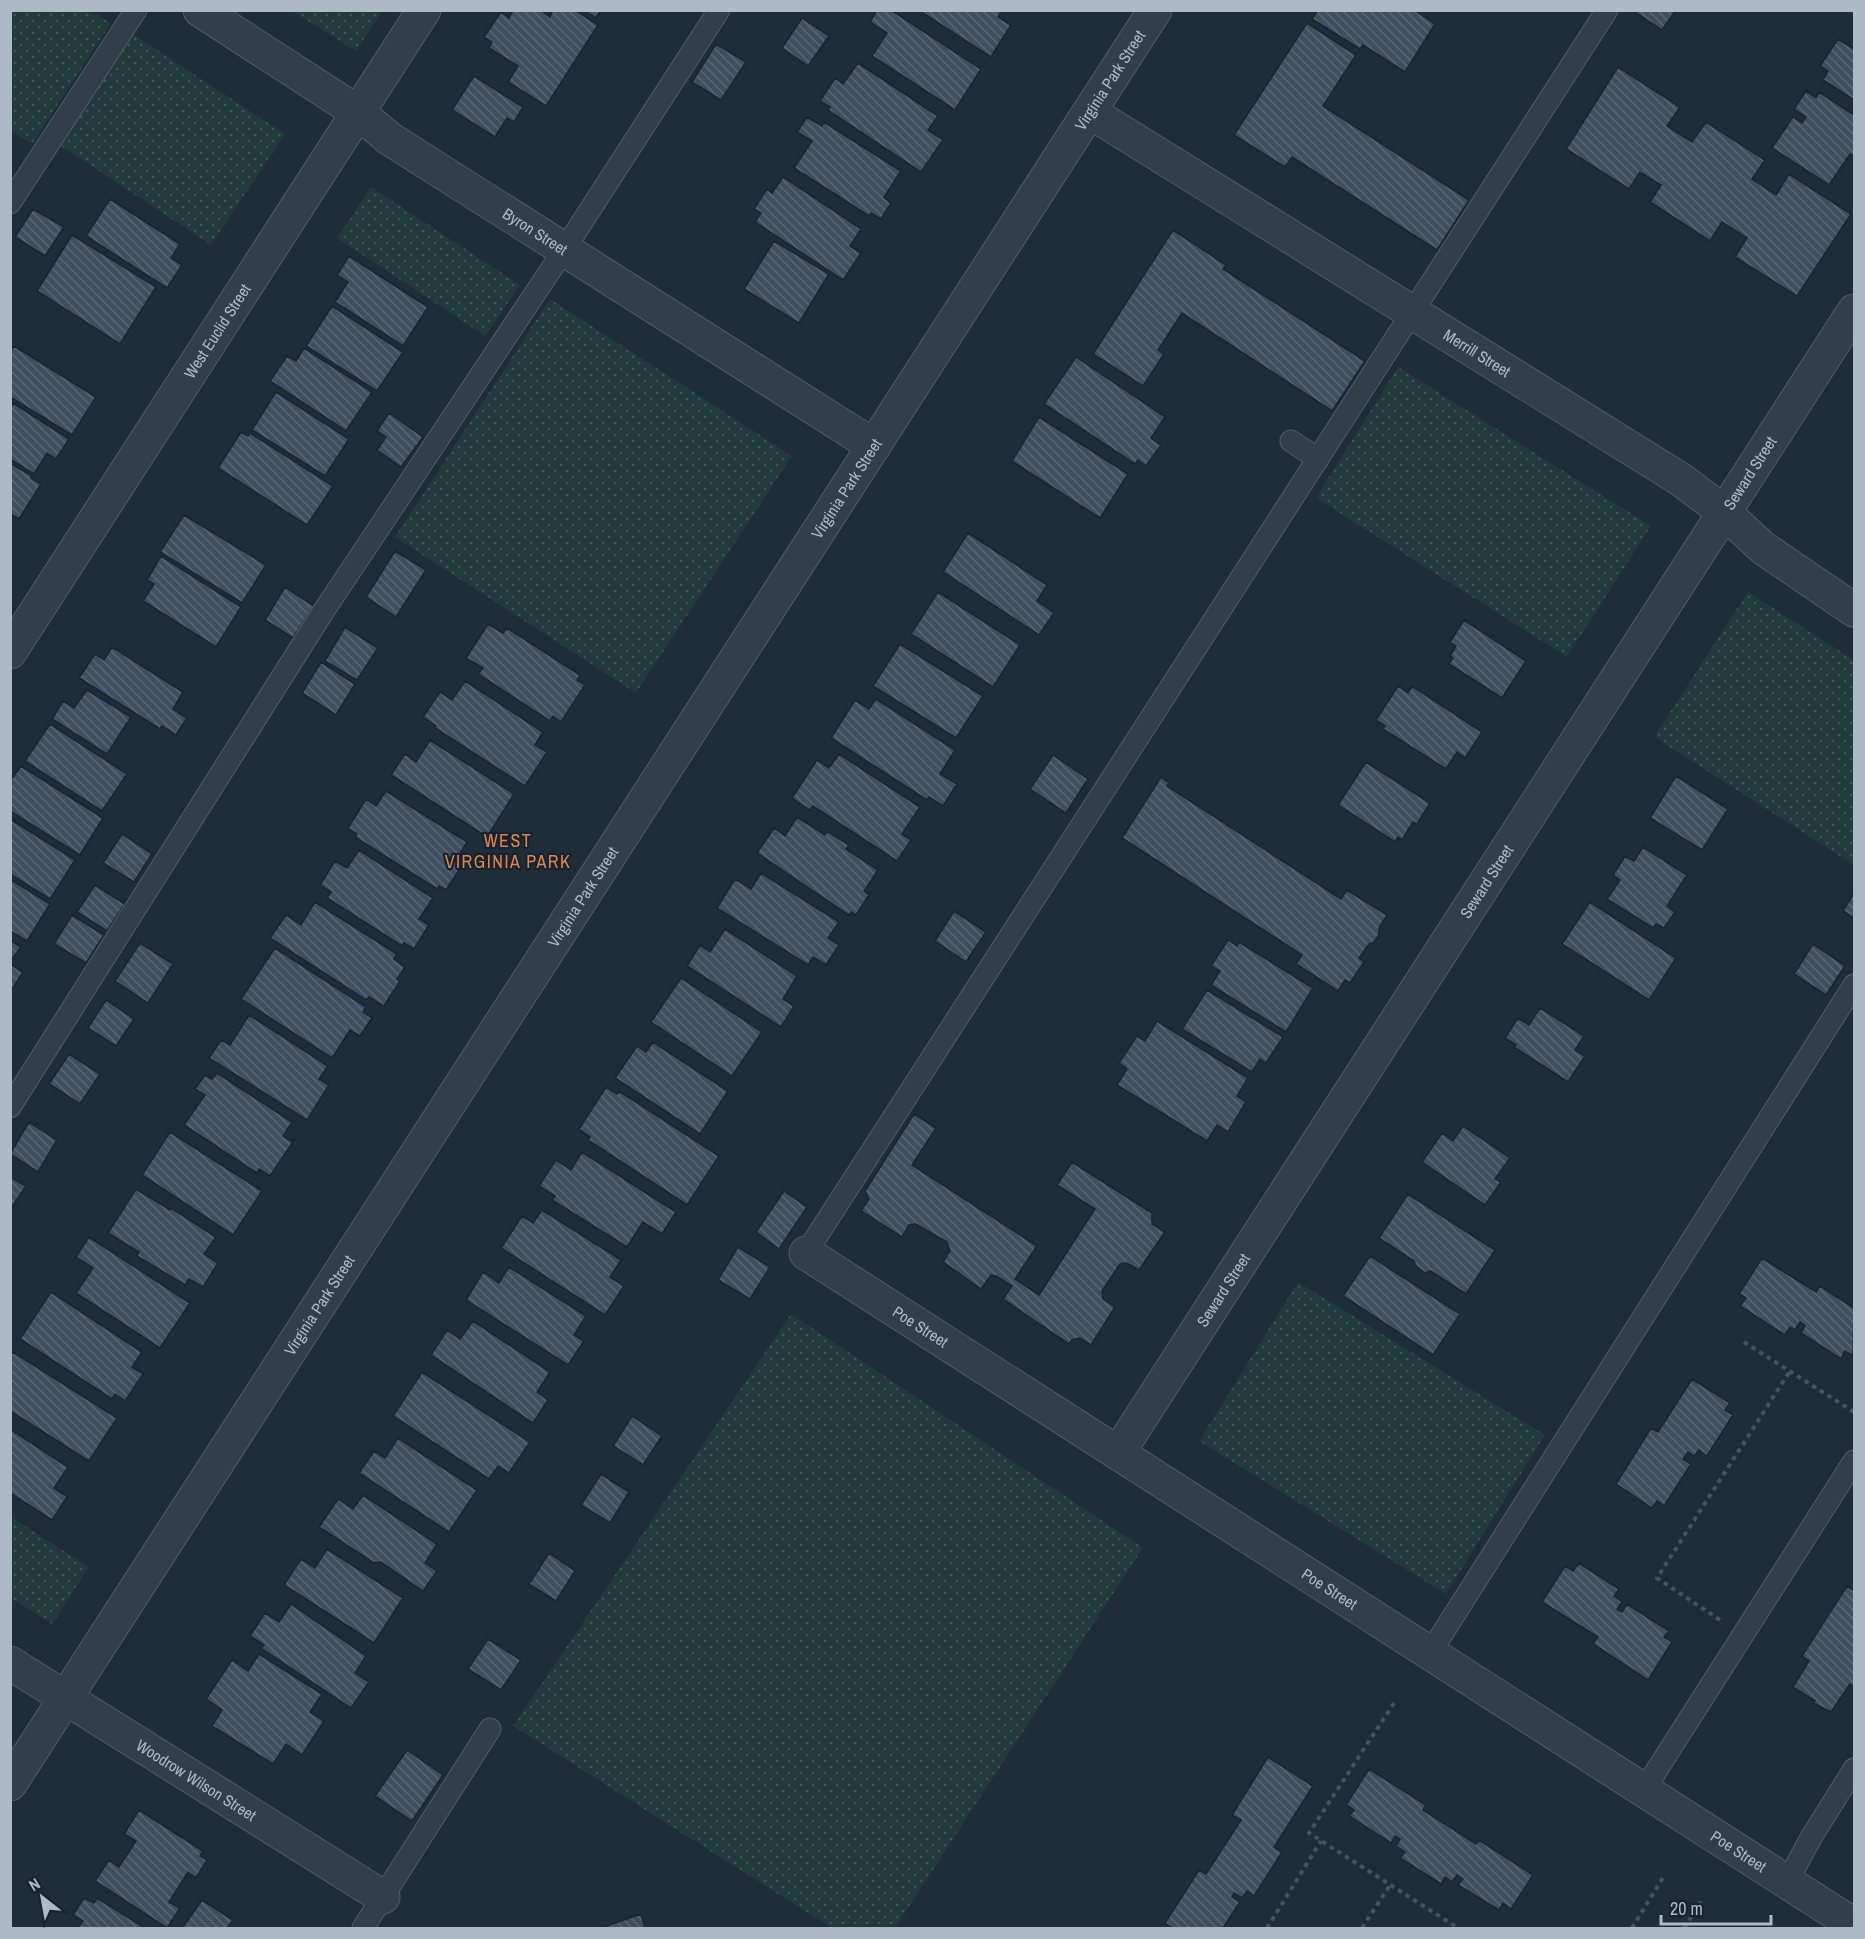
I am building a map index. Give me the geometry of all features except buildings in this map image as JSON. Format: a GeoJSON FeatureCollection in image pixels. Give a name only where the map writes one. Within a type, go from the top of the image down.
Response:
{"type":"FeatureCollection","features":[{"type":"Feature","properties":{"kind":"street","name":"Byron Street"},"geometry":{"type":"LineString","coordinates":[[200,10],[359,113],[390,139],[874,446]]}},
{"type":"Feature","properties":{"kind":"street","name":"West Euclid Street"},"geometry":{"type":"LineString","coordinates":[[10,652],[424,10]]}},
{"type":"Feature","properties":{"kind":"street","name":"Virginia Park Street"},"geometry":{"type":"LineString","coordinates":[[10,1784],[1155,10]]}},
{"type":"Feature","properties":{"kind":"street","name":"Merrill Street"},"geometry":{"type":"LineString","coordinates":[[1090,112],[1680,479],[1724,512],[1763,548],[1854,610]]}},
{"type":"Feature","properties":{"kind":"street","name":"Seward Street"},"geometry":{"type":"LineString","coordinates":[[1118,1453],[1854,311]]}},
{"type":"Feature","properties":{"kind":"street","name":"Poe Street"},"geometry":{"type":"LineString","coordinates":[[806,1253],[1854,1925]]}},
{"type":"Feature","properties":{"kind":"street","name":"Woodrow Wilson Street"},"geometry":{"type":"LineString","coordinates":[[10,1663],[383,1897]]}},
{"type":"Feature","properties":{"kind":"lane"},"geometry":{"type":"LineString","coordinates":[[10,203],[136,10]]}},
{"type":"Feature","properties":{"kind":"lane"},"geometry":{"type":"LineString","coordinates":[[10,1107],[323,612],[564,250],[718,10]]}},
{"type":"Feature","properties":{"kind":"lane"},"geometry":{"type":"LineString","coordinates":[[806,1253],[1606,10]]}},
{"type":"Feature","properties":{"kind":"lane"},"geometry":{"type":"LineString","coordinates":[[1291,441],[1318,459]]}},
{"type":"Feature","properties":{"kind":"lane"},"geometry":{"type":"LineString","coordinates":[[1430,1653],[1854,985]]}},
{"type":"Feature","properties":{"kind":"lane"},"geometry":{"type":"LineString","coordinates":[[1644,1790],[1854,1461]]}},
{"type":"Feature","properties":{"kind":"lane"},"geometry":{"type":"LineString","coordinates":[[363,1929],[490,1729]]}},
{"type":"Feature","properties":{"kind":"lane"},"geometry":{"type":"LineString","coordinates":[[1787,1882],[1812,1836],[1854,1769]]}},
{"type":"Feature","properties":{"kind":"path"},"geometry":{"type":"LineString","coordinates":[[1744,1342],[1854,1412]]}},
{"type":"Feature","properties":{"kind":"path"},"geometry":{"type":"LineString","coordinates":[[1726,1624],[1657,1578],[1790,1371]]}},
{"type":"Feature","properties":{"kind":"path"},"geometry":{"type":"LineString","coordinates":[[1394,1703],[1309,1833],[1458,1929]]}},
{"type":"Feature","properties":{"kind":"path"},"geometry":{"type":"LineString","coordinates":[[1267,1929],[1321,1841]]}},
{"type":"Feature","properties":{"kind":"path"},"geometry":{"type":"LineString","coordinates":[[1632,1929],[1664,1876]]}},
{"type":"Feature","properties":{"kind":"path"},"geometry":{"type":"LineString","coordinates":[[1362,1929],[1390,1885]]}},
{"type":"Feature","properties":{"kind":"path"},"geometry":{"type":"LineString","coordinates":[[1684,1929],[1702,1900]]}},
{"type":"Feature","properties":{"kind":"green space"},"geometry":{"type":"Polygon","coordinates":[[[10,11],[91,11],[111,23],[32,144],[11,131],[10,11]]]}},
{"type":"Feature","properties":{"kind":"green space"},"geometry":{"type":"Polygon","coordinates":[[[292,11],[382,11],[356,51],[292,11]]]}},
{"type":"Feature","properties":{"kind":"green space"},"geometry":{"type":"Polygon","coordinates":[[[133,34],[285,134],[211,245],[60,145],[133,34]]]}},
{"type":"Feature","properties":{"kind":"green space"},"geometry":{"type":"Polygon","coordinates":[[[371,187],[520,285],[485,336],[337,238],[371,187]]]}},
{"type":"Feature","properties":{"kind":"green space"},"geometry":{"type":"Polygon","coordinates":[[[550,299],[792,456],[636,693],[395,537],[550,299]]]}},
{"type":"Feature","properties":{"kind":"green space"},"geometry":{"type":"Polygon","coordinates":[[[1398,367],[1651,526],[1567,657],[1316,498],[1398,367]]]}},
{"type":"Feature","properties":{"kind":"green space"},"geometry":{"type":"Polygon","coordinates":[[[1748,592],[1854,660],[1854,865],[1654,737],[1748,592]]]}},
{"type":"Feature","properties":{"kind":"green space"},"geometry":{"type":"Polygon","coordinates":[[[1298,1282],[1545,1435],[1446,1594],[1199,1441],[1298,1282]]]}},
{"type":"Feature","properties":{"kind":"green space"},"geometry":{"type":"Polygon","coordinates":[[[791,1314],[1143,1548],[895,1928],[832,1928],[513,1726],[791,1314]]]}},
{"type":"Feature","properties":{"kind":"green space"},"geometry":{"type":"Polygon","coordinates":[[[11,1517],[89,1567],[52,1624],[11,1598],[11,1517]]]}},
{"type":"Feature","properties":{"kind":"district","name":"WEST VIRGINIA PARK"},"geometry":{"type":"Point","coordinates":[508,851]}}]}
